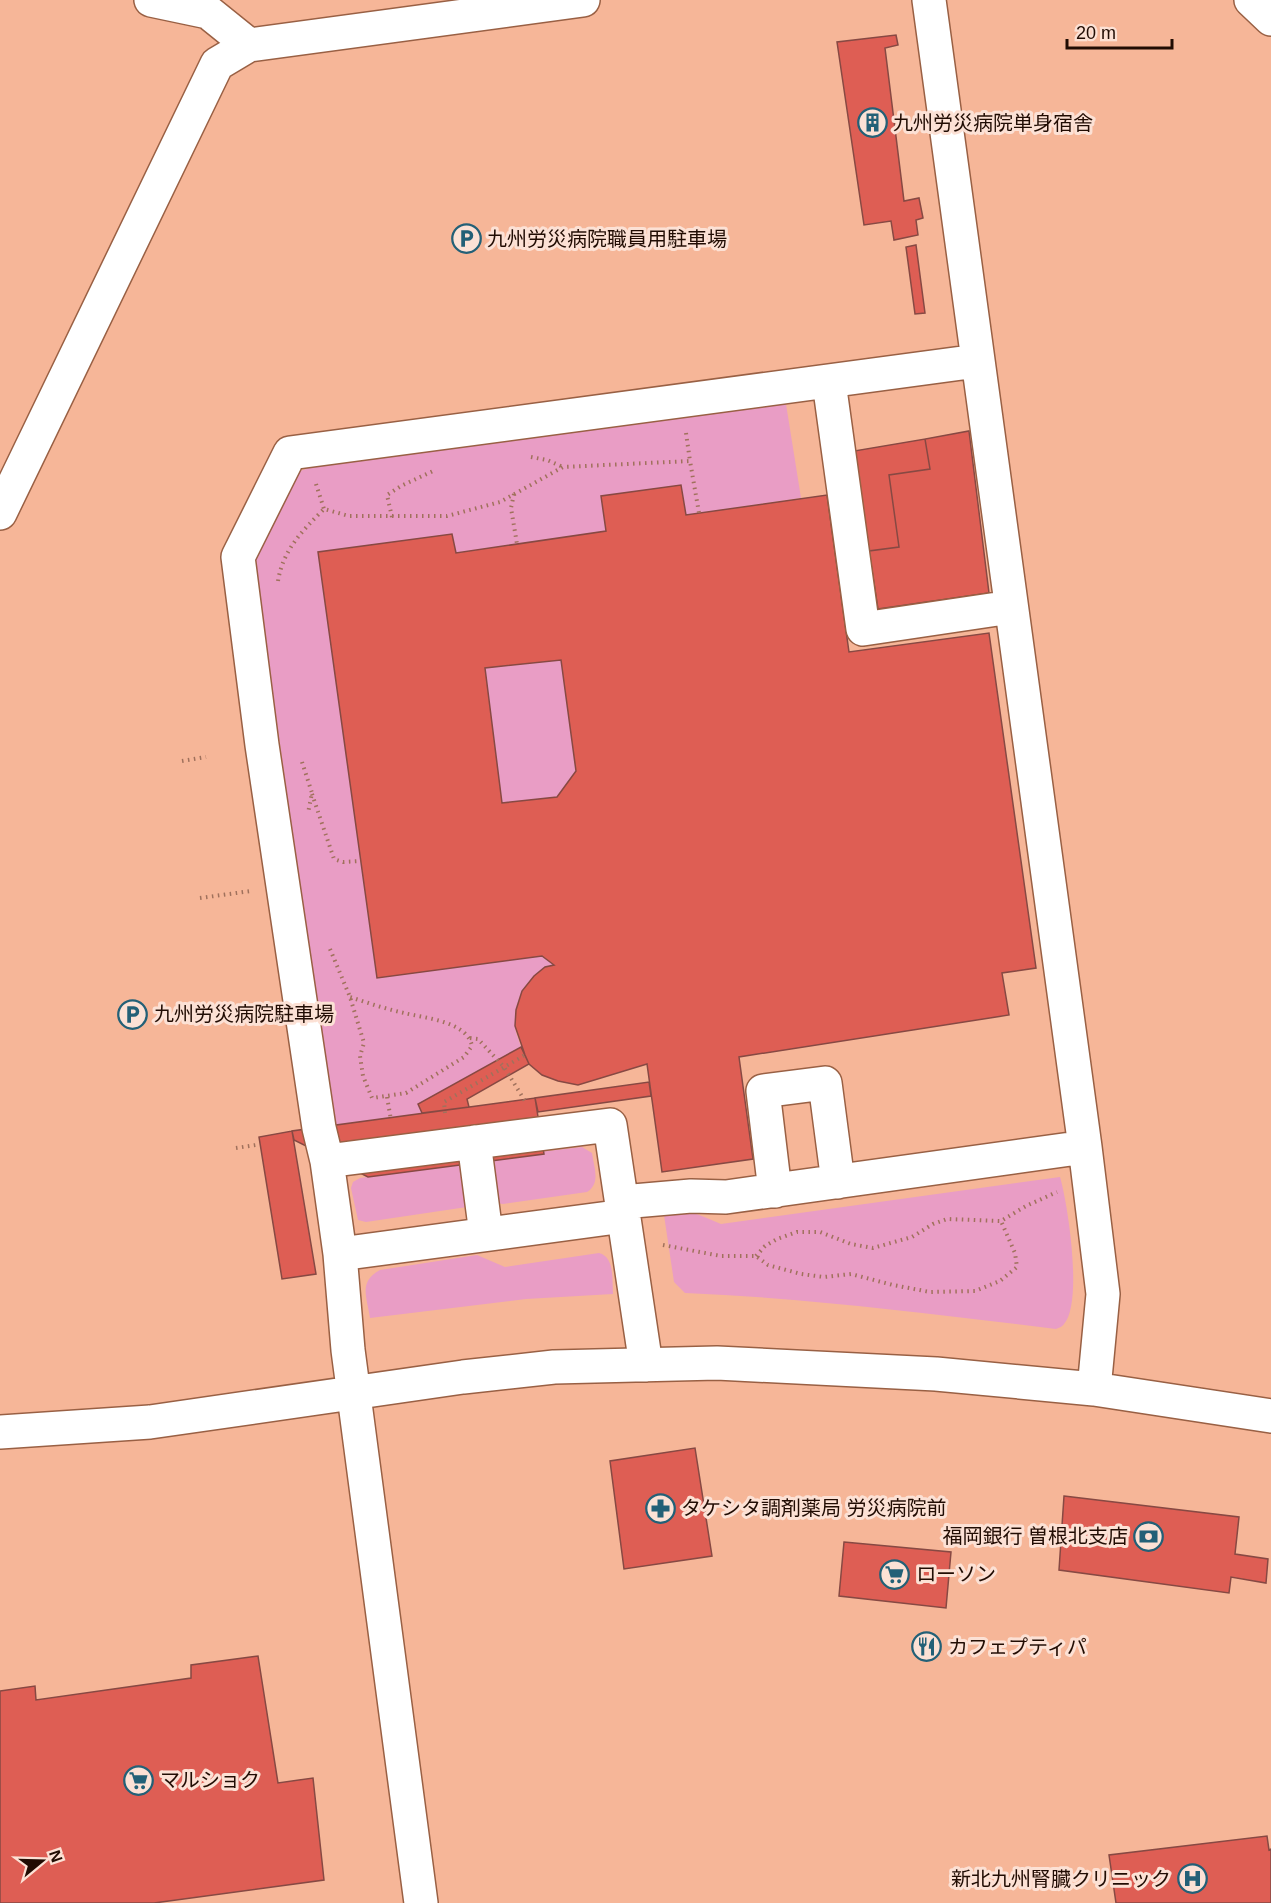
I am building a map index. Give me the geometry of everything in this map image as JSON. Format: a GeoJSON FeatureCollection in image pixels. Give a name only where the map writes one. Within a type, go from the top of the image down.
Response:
{"type":"FeatureCollection","features":[{"type":"Feature","properties":{"kind":"street"},"geometry":{"type":"LineString","coordinates":[[151,0],[208,12],[249,45]]}},
{"type":"Feature","properties":{"kind":"street"},"geometry":{"type":"LineString","coordinates":[[0,513],[217,64],[249,45],[583,0]]}},
{"type":"Feature","properties":{"kind":"street"},"geometry":{"type":"LineString","coordinates":[[929,0],[1103,1294],[1094,1389]]}},
{"type":"Feature","properties":{"kind":"street"},"geometry":{"type":"LineString","coordinates":[[1251,0],[1271,19]]}},
{"type":"Feature","properties":{"kind":"street"},"geometry":{"type":"LineString","coordinates":[[421,1903],[348,1350],[340,1254],[327,1161],[317,1116],[262,745],[238,557],[290,453],[977,361]]}},
{"type":"Feature","properties":{"kind":"street"},"geometry":{"type":"LineString","coordinates":[[829,382],[863,628],[1011,607]]}},
{"type":"Feature","properties":{"kind":"street"},"geometry":{"type":"LineString","coordinates":[[775,1191],[763,1091],[825,1083],[838,1182]]}},
{"type":"Feature","properties":{"kind":"street"},"geometry":{"type":"LineString","coordinates":[[327,1161],[610,1125],[646,1365]]}},
{"type":"Feature","properties":{"kind":"street"},"geometry":{"type":"LineString","coordinates":[[474,1142],[486,1234]]}},
{"type":"Feature","properties":{"kind":"street"},"geometry":{"type":"LineString","coordinates":[[340,1254],[486,1234],[691,1196],[726,1197],[775,1191],[1085,1147]]}},
{"type":"Feature","properties":{"kind":"street"},"geometry":{"type":"LineString","coordinates":[[0,1432],[150,1422],[355,1392],[554,1367],[717,1363],[936,1374],[1094,1389],[1271,1416]]}},
{"type":"Feature","properties":{"kind":"path"},"geometry":{"type":"LineString","coordinates":[[685,429],[699,513]]}},
{"type":"Feature","properties":{"kind":"path"},"geometry":{"type":"LineString","coordinates":[[525,456],[547,460],[563,467]]}},
{"type":"Feature","properties":{"kind":"path"},"geometry":{"type":"LineString","coordinates":[[324,509],[350,516],[447,516],[500,502],[563,467],[690,462]]}},
{"type":"Feature","properties":{"kind":"path"},"geometry":{"type":"LineString","coordinates":[[392,517],[387,495],[441,467]]}},
{"type":"Feature","properties":{"kind":"path"},"geometry":{"type":"LineString","coordinates":[[314,478],[324,509]]}},
{"type":"Feature","properties":{"kind":"path"},"geometry":{"type":"LineString","coordinates":[[514,493],[512,508],[517,544]]}},
{"type":"Feature","properties":{"kind":"path"},"geometry":{"type":"LineString","coordinates":[[277,591],[286,552],[298,534],[324,509]]}},
{"type":"Feature","properties":{"kind":"path"},"geometry":{"type":"LineString","coordinates":[[298,753],[334,859],[343,862],[361,861]]}},
{"type":"Feature","properties":{"kind":"path"},"geometry":{"type":"LineString","coordinates":[[182,761],[206,758]]}},
{"type":"Feature","properties":{"kind":"path"},"geometry":{"type":"LineString","coordinates":[[307,820],[312,793]]}},
{"type":"Feature","properties":{"kind":"path"},"geometry":{"type":"LineString","coordinates":[[200,898],[225,894]]}},
{"type":"Feature","properties":{"kind":"path"},"geometry":{"type":"LineString","coordinates":[[329,949],[350,997],[364,1043],[360,1056],[363,1076],[372,1098],[406,1093],[464,1056],[472,1046],[470,1038],[460,1029],[441,1021],[404,1014],[350,997]]}},
{"type":"Feature","properties":{"kind":"path"},"geometry":{"type":"LineString","coordinates":[[470,1038],[478,1039],[504,1067],[528,1106]]}},
{"type":"Feature","properties":{"kind":"path"},"geometry":{"type":"LineString","coordinates":[[445,1117],[444,1102],[525,1055]]}},
{"type":"Feature","properties":{"kind":"path"},"geometry":{"type":"LineString","coordinates":[[387,1097],[392,1124]]}},
{"type":"Feature","properties":{"kind":"path"},"geometry":{"type":"LineString","coordinates":[[236,1148],[256,1145]]}},
{"type":"Feature","properties":{"kind":"path"},"geometry":{"type":"LineString","coordinates":[[756,1256],[765,1246],[777,1239],[798,1232],[820,1232],[851,1244],[873,1248],[912,1237],[933,1224],[947,1219],[1001,1221],[1026,1206],[1060,1191]]}},
{"type":"Feature","properties":{"kind":"path"},"geometry":{"type":"LineString","coordinates":[[660,1244],[721,1256],[756,1256],[768,1265],[801,1274],[824,1277],[851,1274],[930,1292],[975,1291],[1000,1281],[1017,1267],[1015,1253],[1001,1221]]}},
{"type":"Feature","properties":{"kind":"shaded area"},"geometry":{"type":"Polygon","coordinates":[[[786,404],[801,498],[686,515],[681,485],[601,496],[606,531],[456,553],[452,534],[318,552],[377,978],[542,956],[554,965],[537,973],[520,996],[515,1024],[521,1047],[419,1104],[422,1113],[334,1126],[254,561],[295,473],[311,467],[786,404]]]}},
{"type":"Feature","properties":{"kind":"shaded area"},"geometry":{"type":"Polygon","coordinates":[[[561,660],[576,771],[557,797],[502,803],[485,668],[561,660]]]}},
{"type":"Feature","properties":{"kind":"shaded area"},"geometry":{"type":"Polygon","coordinates":[[[582,1147],[592,1153],[595,1170],[594,1184],[587,1192],[503,1204],[496,1203],[489,1161],[496,1157],[582,1147]]]}},
{"type":"Feature","properties":{"kind":"shaded area"},"geometry":{"type":"Polygon","coordinates":[[[460,1164],[467,1207],[366,1222],[358,1220],[351,1188],[353,1182],[360,1178],[460,1164]]]}},
{"type":"Feature","properties":{"kind":"shaded area"},"geometry":{"type":"Polygon","coordinates":[[[1060,1177],[1070,1230],[1073,1296],[1070,1313],[1063,1325],[1056,1329],[917,1312],[685,1293],[674,1282],[664,1215],[687,1212],[721,1224],[1060,1177]]]}},
{"type":"Feature","properties":{"kind":"shaded area"},"geometry":{"type":"Polygon","coordinates":[[[599,1253],[608,1259],[610,1264],[613,1294],[526,1299],[370,1318],[366,1285],[380,1270],[477,1255],[505,1267],[599,1253]]]}},
{"type":"Feature","properties":{"kind":"building","name":"九州労災病院単身宿舎"},"geometry":{"type":"Polygon","coordinates":[[[896,35],[898,45],[885,48],[904,201],[919,198],[923,218],[916,220],[918,235],[894,240],[891,221],[864,225],[837,42],[896,35]]]}},
{"type":"Feature","properties":{"kind":"building"},"geometry":{"type":"Polygon","coordinates":[[[916,245],[925,313],[915,314],[906,247],[916,245]]]}},
{"type":"Feature","properties":{"kind":"building"},"geometry":{"type":"Polygon","coordinates":[[[969,431],[989,593],[878,609],[869,551],[899,547],[889,475],[930,469],[925,439],[969,431]]]}},
{"type":"Feature","properties":{"kind":"building"},"geometry":{"type":"Polygon","coordinates":[[[925,439],[930,469],[889,475],[899,547],[869,551],[854,451],[925,439]]]}},
{"type":"Feature","properties":{"kind":"building"},"geometry":{"type":"Polygon","coordinates":[[[681,485],[686,515],[827,495],[849,652],[989,633],[1036,968],[1002,973],[1009,1015],[739,1057],[753,1159],[662,1172],[647,1064],[578,1085],[542,1075],[529,1064],[515,1026],[516,1010],[522,991],[534,976],[545,967],[554,965],[542,956],[377,978],[318,552],[452,534],[456,553],[606,531],[601,496],[681,485]],[[561,660],[485,668],[502,803],[557,797],[576,771],[561,660]]]}},
{"type":"Feature","properties":{"kind":"building"},"geometry":{"type":"Polygon","coordinates":[[[521,1047],[529,1064],[467,1099],[469,1107],[422,1113],[418,1104],[521,1047]]]}},
{"type":"Feature","properties":{"kind":"building"},"geometry":{"type":"Polygon","coordinates":[[[649,1082],[651,1096],[538,1112],[535,1098],[649,1082]]]}},
{"type":"Feature","properties":{"kind":"building"},"geometry":{"type":"Polygon","coordinates":[[[535,1098],[544,1154],[368,1177],[294,1140],[292,1131],[535,1098]]]}},
{"type":"Feature","properties":{"kind":"building"},"geometry":{"type":"Polygon","coordinates":[[[292,1131],[316,1274],[282,1279],[259,1137],[292,1131]]]}},
{"type":"Feature","properties":{"kind":"building","name":"タケシタ調剤薬局 労災病院前"},"geometry":{"type":"Polygon","coordinates":[[[695,1448],[712,1556],[624,1569],[610,1461],[695,1448]]]}},
{"type":"Feature","properties":{"kind":"building","name":"福岡銀行 曽根北支店"},"geometry":{"type":"Polygon","coordinates":[[[1064,1496],[1239,1517],[1235,1554],[1268,1559],[1266,1583],[1231,1577],[1229,1593],[1059,1570],[1064,1496]]]}},
{"type":"Feature","properties":{"kind":"building","name":"ローソン"},"geometry":{"type":"Polygon","coordinates":[[[844,1542],[951,1552],[946,1608],[839,1596],[844,1542]]]}},
{"type":"Feature","properties":{"kind":"building","name":"マルショク"},"geometry":{"type":"Polygon","coordinates":[[[258,1656],[278,1783],[313,1778],[324,1880],[154,1903],[0,1903],[0,1691],[35,1686],[36,1700],[191,1678],[191,1665],[258,1656]]]}},
{"type":"Feature","properties":{"kind":"building","name":"新北九州腎臓クリニック"},"geometry":{"type":"Polygon","coordinates":[[[1267,1836],[1269,1850],[1271,1849],[1271,1903],[1116,1903],[1109,1855],[1267,1836]]]}},
{"type":"Feature","properties":{"kind":"place","name":"九州労災病院単身宿舎"},"geometry":{"type":"Point","coordinates":[872,123]}},
{"type":"Feature","properties":{"kind":"place","name":"九州労災病院職員用駐車場"},"geometry":{"type":"Point","coordinates":[466,239]}},
{"type":"Feature","properties":{"kind":"place","name":"九州労災病院駐車場"},"geometry":{"type":"Point","coordinates":[133,1014]}},
{"type":"Feature","properties":{"kind":"place","name":"タケシタ調剤薬局 労災病院前"},"geometry":{"type":"Point","coordinates":[660,1508]}},
{"type":"Feature","properties":{"kind":"place","name":"福岡銀行 曽根北支店"},"geometry":{"type":"Point","coordinates":[1149,1536]}},
{"type":"Feature","properties":{"kind":"place","name":"ローソン"},"geometry":{"type":"Point","coordinates":[895,1574]}},
{"type":"Feature","properties":{"kind":"place","name":"カフェプティパ"},"geometry":{"type":"Point","coordinates":[927,1647]}},
{"type":"Feature","properties":{"kind":"place","name":"マルショク"},"geometry":{"type":"Point","coordinates":[139,1780]}},
{"type":"Feature","properties":{"kind":"place","name":"新北九州腎臓クリニック"},"geometry":{"type":"Point","coordinates":[1192,1879]}}]}
